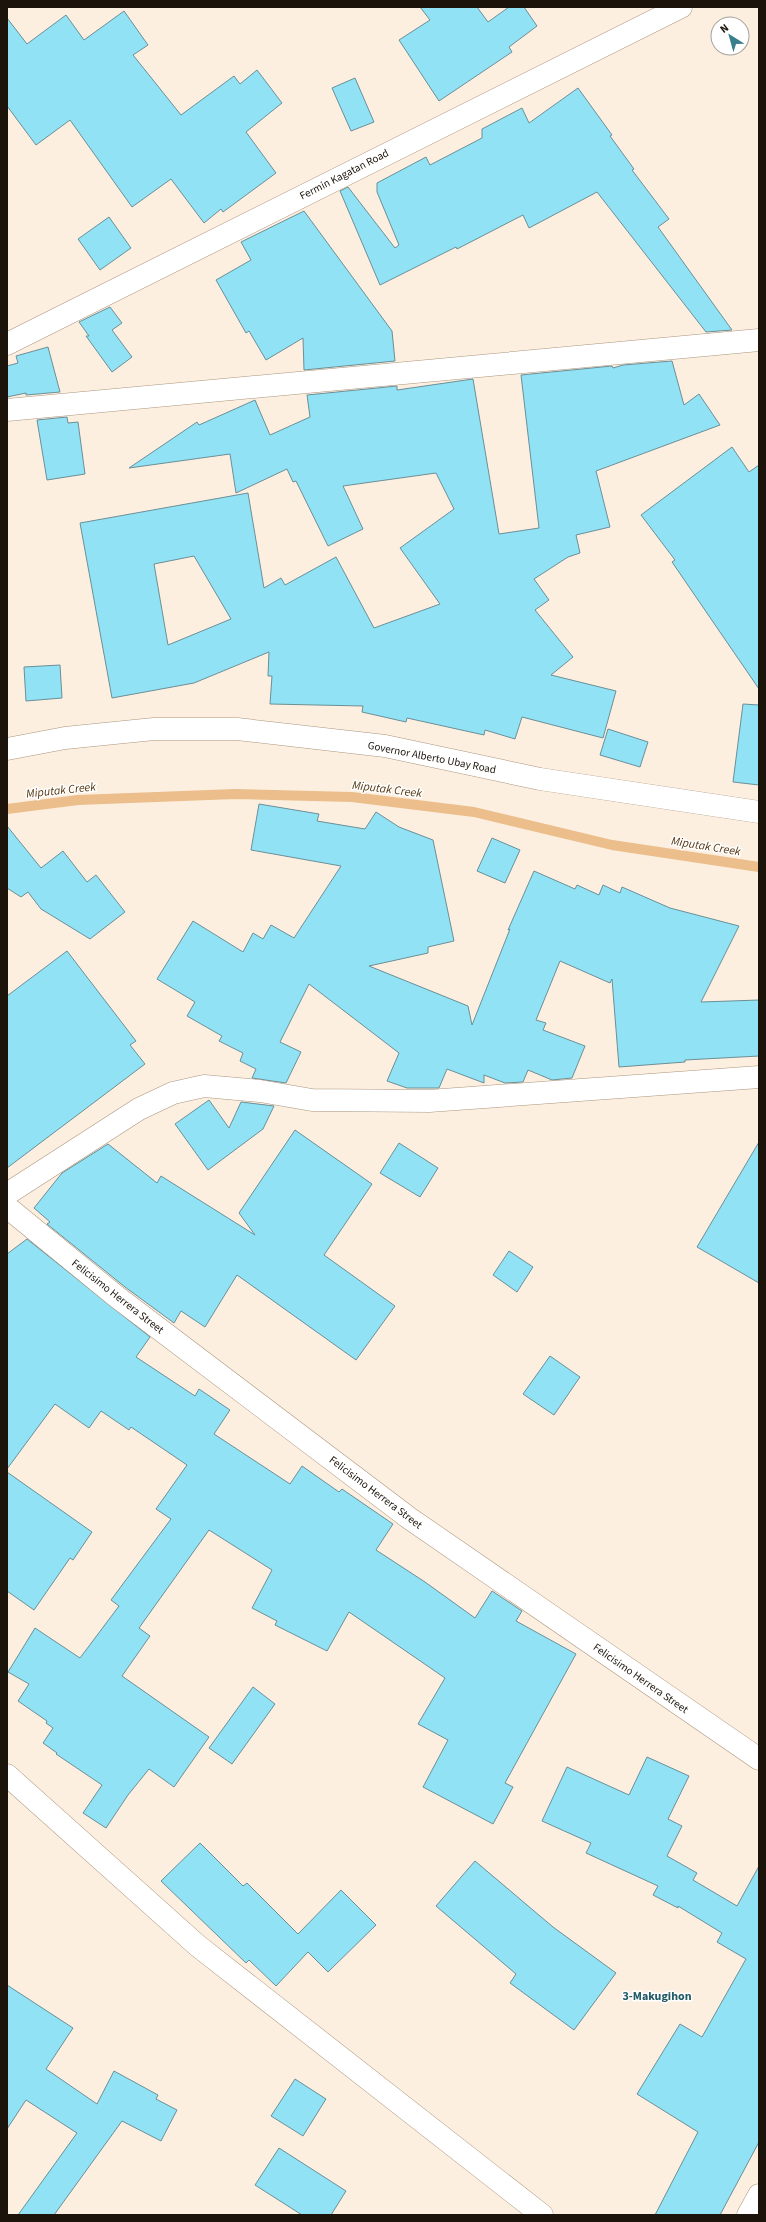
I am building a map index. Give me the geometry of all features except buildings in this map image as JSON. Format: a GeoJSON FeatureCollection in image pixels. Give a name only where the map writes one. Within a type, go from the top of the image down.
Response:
{"type":"FeatureCollection","features":[{"type":"Feature","properties":{"kind":"street","name":"Fermin Kagatan Road"},"geometry":{"type":"LineString","coordinates":[[7,344],[681,7]]}},
{"type":"Feature","properties":{"kind":"street"},"geometry":{"type":"LineString","coordinates":[[7,410],[759,340]]}},
{"type":"Feature","properties":{"kind":"street","name":"Governor Alberto Ubay Road"},"geometry":{"type":"LineString","coordinates":[[7,749],[65,738],[154,729],[238,729],[385,746],[540,780],[759,812]]}},
{"type":"Feature","properties":{"kind":"street"},"geometry":{"type":"LineString","coordinates":[[7,1194],[139,1109],[173,1093],[204,1086],[260,1091],[312,1100],[429,1101],[759,1077]]}},
{"type":"Feature","properties":{"kind":"street","name":"Felicisimo Herrera Street"},"geometry":{"type":"LineString","coordinates":[[7,1207],[117,1297],[409,1518],[759,1759]]}},
{"type":"Feature","properties":{"kind":"street"},"geometry":{"type":"LineString","coordinates":[[7,1775],[198,1946],[542,2215]]}},
{"type":"Feature","properties":{"kind":"street"},"geometry":{"type":"LineString","coordinates":[[748,2215],[759,2195]]}},
{"type":"Feature","properties":{"kind":"waterway","name":"Miputak Creek"},"geometry":{"type":"LineString","coordinates":[[7,809],[78,800],[235,794],[352,797],[474,812],[612,845],[759,867]]}},
{"type":"Feature","properties":{"kind":"district","name":"3-Makugihon"},"geometry":{"type":"Point","coordinates":[657,1996]}}]}
